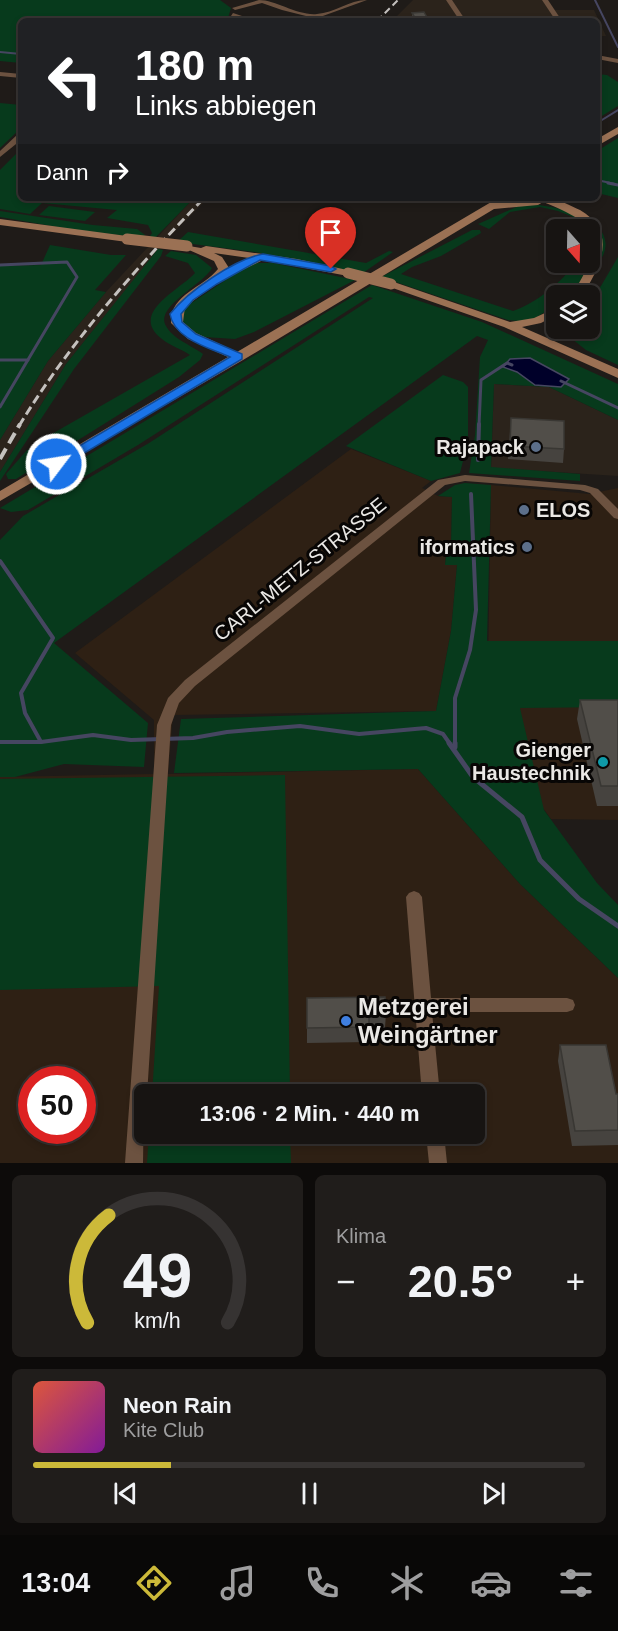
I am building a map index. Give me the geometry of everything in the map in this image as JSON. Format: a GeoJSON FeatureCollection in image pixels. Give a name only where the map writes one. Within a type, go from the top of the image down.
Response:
{"type":"FeatureCollection","features":[{"type":"Feature","properties":{"kind":"main road"},"geometry":{"type":"LineString","coordinates":[[600,141],[618,130]]}},
{"type":"Feature","properties":{"kind":"main road"},"geometry":{"type":"LineString","coordinates":[[0,497],[501,201]]}},
{"type":"Feature","properties":{"kind":"main road"},"geometry":{"type":"LineString","coordinates":[[492,206],[532,201]]}},
{"type":"Feature","properties":{"kind":"main road"},"geometry":{"type":"LineString","coordinates":[[544,201],[592,218],[604,226],[609,235],[611,243],[608,255],[587,285]]}},
{"type":"Feature","properties":{"kind":"main road"},"geometry":{"type":"LineString","coordinates":[[0,222],[263,257],[348,273],[391,284],[508,325],[618,374]]}},
{"type":"Feature","properties":{"kind":"main road"},"geometry":{"type":"LineString","coordinates":[[190,247],[221,261],[224,269],[213,281]]}},
{"type":"Feature","properties":{"kind":"main road"},"geometry":{"type":"LineString","coordinates":[[238,357],[192,336],[177,323],[176,314],[189,298],[213,281],[249,261],[263,257]]}},
{"type":"Feature","properties":{"kind":"main road"},"geometry":{"type":"LineString","coordinates":[[508,325],[531,323],[546,316]]}},
{"type":"Feature","properties":{"kind":"main road"},"geometry":{"type":"LineString","coordinates":[[556,339],[561,347]]}},
{"type":"Feature","properties":{"kind":"street"},"geometry":{"type":"LineString","coordinates":[[246,18],[234,12],[265,0],[284,9],[317,16]]}},
{"type":"Feature","properties":{"kind":"street"},"geometry":{"type":"LineString","coordinates":[[311,18],[364,0]]}},
{"type":"Feature","properties":{"kind":"street"},"geometry":{"type":"LineString","coordinates":[[449,0],[461,18]]}},
{"type":"Feature","properties":{"kind":"street"},"geometry":{"type":"LineString","coordinates":[[545,0],[557,18]]}},
{"type":"Feature","properties":{"kind":"street"},"geometry":{"type":"LineString","coordinates":[[600,58],[618,61]]}},
{"type":"Feature","properties":{"kind":"street"},"geometry":{"type":"LineString","coordinates":[[0,74],[18,76]]}},
{"type":"Feature","properties":{"kind":"street"},"geometry":{"type":"LineString","coordinates":[[0,155],[18,139]]}},
{"type":"Feature","properties":{"kind":"street","name":"CARL-METZ-STRASSE"},"geometry":{"type":"LineString","coordinates":[[134,1163],[164,730],[168,708],[179,693],[442,482],[465,478],[574,486],[594,491],[618,516]]}},
{"type":"Feature","properties":{"kind":"street"},"geometry":{"type":"LineString","coordinates":[[414,897],[430,1084]]}},
{"type":"Feature","properties":{"kind":"street"},"geometry":{"type":"LineString","coordinates":[[422,1005],[567,1005]]}},
{"type":"Feature","properties":{"kind":"street"},"geometry":{"type":"LineString","coordinates":[[436,1144],[438,1163]]}},
{"type":"Feature","properties":{"kind":"shaded area"},"geometry":{"type":"Polygon","coordinates":[[[413,0],[543,0],[549,10],[594,10],[598,18],[395,18],[413,0]]]}},
{"type":"Feature","properties":{"kind":"shaded area"},"geometry":{"type":"Polygon","coordinates":[[[600,23],[606,36],[600,36],[600,23]]]}},
{"type":"Feature","properties":{"kind":"shaded area"},"geometry":{"type":"Polygon","coordinates":[[[191,201],[205,201],[166,240],[66,364],[0,472],[0,440],[48,361],[106,292],[191,201]]]}},
{"type":"Feature","properties":{"kind":"shaded area"},"geometry":{"type":"Polygon","coordinates":[[[494,384],[549,387],[618,420],[618,476],[491,468],[494,384]]]}},
{"type":"Feature","properties":{"kind":"shaded area"},"geometry":{"type":"Polygon","coordinates":[[[351,449],[431,481],[422,488],[438,496],[452,497],[451,546],[447,546],[445,564],[457,565],[451,631],[436,711],[173,715],[168,774],[418,769],[520,884],[618,978],[618,1163],[0,1163],[0,777],[154,774],[154,720],[75,653],[351,449]]]}},
{"type":"Feature","properties":{"kind":"shaded area"},"geometry":{"type":"Polygon","coordinates":[[[491,485],[589,494],[618,488],[618,820],[551,819],[487,731],[491,485]]]}},
{"type":"Feature","properties":{"kind":"green space"},"geometry":{"type":"Polygon","coordinates":[[[0,0],[220,0],[231,8],[228,18],[18,18],[18,63],[0,61],[0,0]]]}},
{"type":"Feature","properties":{"kind":"green space"},"geometry":{"type":"Polygon","coordinates":[[[600,74],[607,75],[618,82],[618,106],[600,117],[600,74]]]}},
{"type":"Feature","properties":{"kind":"green space"},"geometry":{"type":"Polygon","coordinates":[[[0,103],[18,105],[18,131],[0,148],[0,103]]]}},
{"type":"Feature","properties":{"kind":"green space"},"geometry":{"type":"Polygon","coordinates":[[[618,138],[618,198],[600,194],[600,149],[618,138]]]}},
{"type":"Feature","properties":{"kind":"green space"},"geometry":{"type":"Polygon","coordinates":[[[18,152],[18,201],[191,201],[154,239],[149,238],[152,233],[148,225],[107,218],[117,210],[42,203],[30,214],[0,209],[0,170],[18,152]]]}},
{"type":"Feature","properties":{"kind":"green space"},"geometry":{"type":"Polygon","coordinates":[[[523,204],[563,209],[586,219],[577,219],[540,207],[510,212],[489,229],[478,224],[523,204]]]}},
{"type":"Feature","properties":{"kind":"green space"},"geometry":{"type":"Polygon","coordinates":[[[49,206],[95,212],[85,221],[39,215],[49,206]]]}},
{"type":"Feature","properties":{"kind":"green space"},"geometry":{"type":"Polygon","coordinates":[[[0,211],[137,229],[145,235],[144,238],[69,229],[0,217],[0,211]]]}},
{"type":"Feature","properties":{"kind":"green space"},"geometry":{"type":"Polygon","coordinates":[[[600,229],[605,240],[600,261],[600,229]]]}},
{"type":"Feature","properties":{"kind":"green space"},"geometry":{"type":"Polygon","coordinates":[[[472,230],[480,230],[481,233],[441,256],[412,267],[401,274],[513,311],[531,303],[546,292],[546,311],[529,322],[508,320],[381,277],[472,230]]]}},
{"type":"Feature","properties":{"kind":"green space"},"geometry":{"type":"Polygon","coordinates":[[[188,232],[366,263],[389,251],[393,252],[363,273],[255,252],[177,242],[188,232]]]}},
{"type":"Feature","properties":{"kind":"green space"},"geometry":{"type":"Polygon","coordinates":[[[50,245],[111,255],[126,255],[95,290],[106,292],[48,361],[0,440],[0,266],[41,265],[50,245]]]}},
{"type":"Feature","properties":{"kind":"green space"},"geometry":{"type":"Polygon","coordinates":[[[158,249],[163,250],[161,256],[74,369],[0,481],[0,472],[66,364],[158,249]]]}},
{"type":"Feature","properties":{"kind":"green space"},"geometry":{"type":"Polygon","coordinates":[[[171,251],[196,255],[212,268],[173,304],[164,319],[173,335],[203,354],[200,360],[179,377],[16,479],[8,479],[6,474],[27,450],[36,447],[43,439],[190,355],[162,339],[153,329],[151,320],[160,303],[195,273],[188,263],[165,256],[171,251]]]}},
{"type":"Feature","properties":{"kind":"green space"},"geometry":{"type":"Polygon","coordinates":[[[618,257],[618,365],[586,350],[572,339],[600,339],[601,286],[618,257]]]}},
{"type":"Feature","properties":{"kind":"green space"},"geometry":{"type":"Polygon","coordinates":[[[251,263],[273,263],[355,280],[254,332],[235,339],[204,337],[195,333],[181,320],[182,311],[187,306],[251,263]]]}},
{"type":"Feature","properties":{"kind":"green space"},"geometry":{"type":"Polygon","coordinates":[[[567,273],[591,273],[579,285],[555,285],[567,273]]]}},
{"type":"Feature","properties":{"kind":"green space"},"geometry":{"type":"Polygon","coordinates":[[[372,285],[482,322],[618,384],[618,420],[549,387],[494,384],[491,467],[580,474],[580,481],[469,473],[475,435],[480,357],[488,340],[477,336],[54,643],[148,723],[144,767],[64,764],[15,777],[0,777],[0,540],[23,516],[149,443],[373,298],[369,297],[138,445],[28,510],[11,512],[0,508],[372,285]]]}},
{"type":"Feature","properties":{"kind":"green space"},"geometry":{"type":"Polygon","coordinates":[[[443,375],[463,382],[468,387],[468,441],[460,473],[431,481],[346,446],[443,375]]]}},
{"type":"Feature","properties":{"kind":"green space"},"geometry":{"type":"Polygon","coordinates":[[[465,483],[491,485],[487,641],[618,641],[618,707],[520,708],[544,810],[597,883],[618,905],[618,978],[520,884],[418,769],[174,773],[181,719],[436,711],[451,631],[457,565],[445,565],[447,546],[451,546],[452,497],[438,496],[455,485],[465,483]]]}},
{"type":"Feature","properties":{"kind":"green space"},"geometry":{"type":"Polygon","coordinates":[[[285,775],[290,1084],[153,1084],[159,986],[0,990],[0,779],[285,775]]]}},
{"type":"Feature","properties":{"kind":"green space"},"geometry":{"type":"Polygon","coordinates":[[[148,1144],[290,1144],[291,1163],[147,1163],[148,1144]]]}},
{"type":"Feature","properties":{"kind":"water"},"geometry":{"type":"Polygon","coordinates":[[[530,358],[569,379],[561,387],[535,385],[517,372],[503,367],[510,359],[530,358]]]}},
{"type":"Feature","properties":{"kind":"building"},"geometry":{"type":"Polygon","coordinates":[[[424,12],[427,18],[415,18],[412,13],[424,12]]]}},
{"type":"Feature","properties":{"kind":"building"},"geometry":{"type":"Polygon","coordinates":[[[511,418],[564,421],[564,449],[510,446],[511,418]]]}},
{"type":"Feature","properties":{"kind":"building","name":"Gienger Haustechnik"},"geometry":{"type":"Polygon","coordinates":[[[580,700],[618,700],[618,786],[601,786],[580,700]]]}},
{"type":"Feature","properties":{"kind":"building"},"geometry":{"type":"Polygon","coordinates":[[[385,997],[386,1013],[369,1013],[369,1027],[307,1028],[307,998],[385,997]]]}},
{"type":"Feature","properties":{"kind":"building"},"geometry":{"type":"Polygon","coordinates":[[[560,1045],[606,1045],[616,1094],[618,1094],[618,1130],[575,1131],[560,1045]]]}},
{"type":"Feature","properties":{"kind":"waterway"},"geometry":{"type":"LineString","coordinates":[[595,0],[618,47]]}},
{"type":"Feature","properties":{"kind":"waterway"},"geometry":{"type":"LineString","coordinates":[[0,52],[18,54]]}},
{"type":"Feature","properties":{"kind":"waterway"},"geometry":{"type":"LineString","coordinates":[[600,121],[618,110]]}},
{"type":"Feature","properties":{"kind":"waterway"},"geometry":{"type":"LineString","coordinates":[[600,181],[615,184]]}},
{"type":"Feature","properties":{"kind":"waterway"},"geometry":{"type":"LineString","coordinates":[[608,183],[618,185]]}},
{"type":"Feature","properties":{"kind":"waterway"},"geometry":{"type":"LineString","coordinates":[[0,265],[67,262],[77,277],[28,360]]}},
{"type":"Feature","properties":{"kind":"waterway"},"geometry":{"type":"LineString","coordinates":[[0,360],[28,360]]}},
{"type":"Feature","properties":{"kind":"waterway"},"geometry":{"type":"LineString","coordinates":[[0,407],[28,360]]}},
{"type":"Feature","properties":{"kind":"waterway"},"geometry":{"type":"LineString","coordinates":[[479,426],[481,380],[507,363],[512,365]]}},
{"type":"Feature","properties":{"kind":"waterway"},"geometry":{"type":"LineString","coordinates":[[561,381],[618,408]]}},
{"type":"Feature","properties":{"kind":"waterway"},"geometry":{"type":"LineString","coordinates":[[478,460],[479,424]]}},
{"type":"Feature","properties":{"kind":"waterway"},"geometry":{"type":"LineString","coordinates":[[455,747],[455,698],[470,650],[476,610],[471,494]]}},
{"type":"Feature","properties":{"kind":"waterway"},"geometry":{"type":"LineString","coordinates":[[0,561],[53,638],[21,693],[25,713],[41,742]]}},
{"type":"Feature","properties":{"kind":"waterway"},"geometry":{"type":"LineString","coordinates":[[41,742],[93,735],[131,740],[193,738],[227,732],[300,726],[359,734],[426,728],[443,734],[450,744]]}},
{"type":"Feature","properties":{"kind":"waterway"},"geometry":{"type":"LineString","coordinates":[[0,742],[41,742]]}},
{"type":"Feature","properties":{"kind":"waterway"},"geometry":{"type":"LineString","coordinates":[[449,743],[473,777],[522,817],[540,860],[579,899],[618,926]]}},
{"type":"Feature","properties":{"kind":"railway"},"geometry":{"type":"LineString","coordinates":[[380,18],[398,0]]}},
{"type":"Feature","properties":{"kind":"railway"},"geometry":{"type":"LineString","coordinates":[[19,426],[82,335],[154,251],[201,201]]}},
{"type":"Feature","properties":{"kind":"railway"},"geometry":{"type":"LineString","coordinates":[[0,459],[20,424]]}},
{"type":"Feature","properties":{"kind":"place","name":"Rajapack"},"geometry":{"type":"Point","coordinates":[536,447]}},
{"type":"Feature","properties":{"kind":"place","name":"ELOS"},"geometry":{"type":"Point","coordinates":[524,510]}},
{"type":"Feature","properties":{"kind":"place","name":"iformatics"},"geometry":{"type":"Point","coordinates":[527,547]}},
{"type":"Feature","properties":{"kind":"place","name":"Gienger Haustechnik"},"geometry":{"type":"Point","coordinates":[603,762]}},
{"type":"Feature","properties":{"kind":"place","name":"Metzgerei Weingärtner"},"geometry":{"type":"Point","coordinates":[346,1021]}},
{"type":"Feature","properties":{"kind":"route"},"geometry":{"type":"LineString","coordinates":[[56,464],[238,357],[192,336],[177,323],[178,309],[189,298],[213,281],[257,258],[297,262],[331,269]]}}]}
